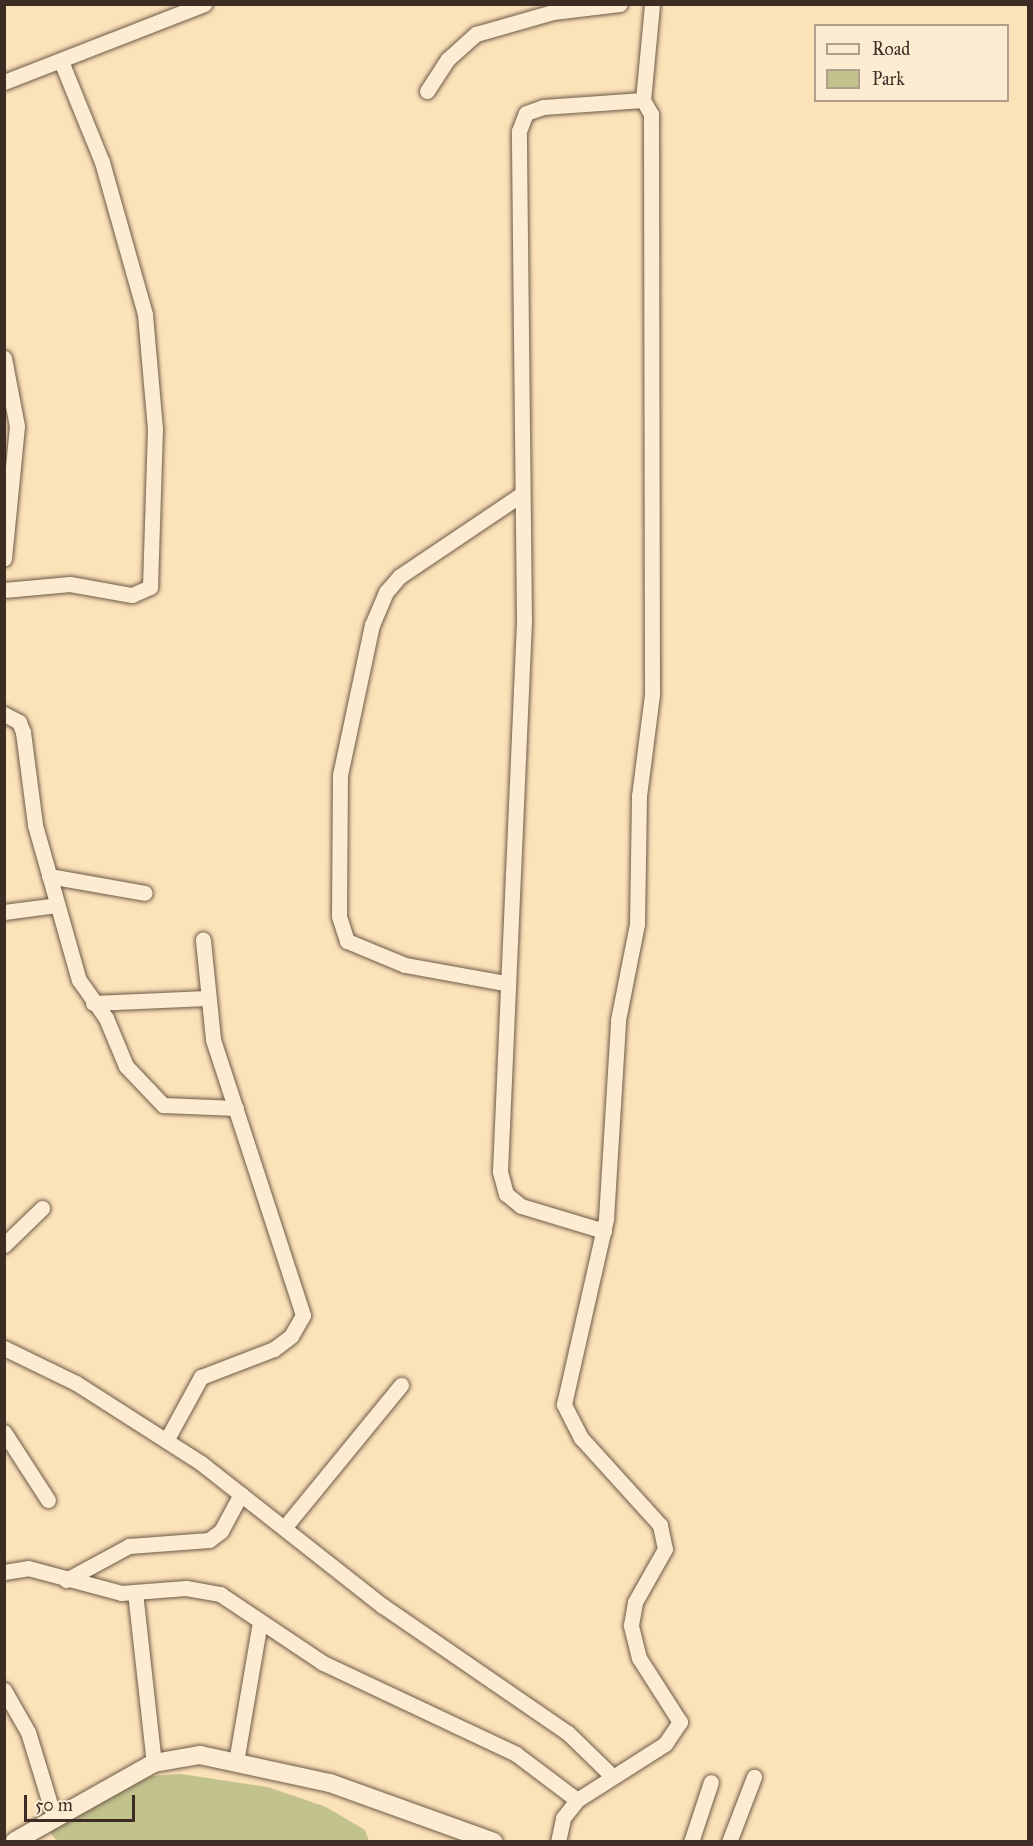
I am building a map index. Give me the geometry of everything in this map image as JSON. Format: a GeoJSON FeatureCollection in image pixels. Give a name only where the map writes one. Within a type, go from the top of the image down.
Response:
{"type":"FeatureCollection","features":[{"type":"Feature","properties":{"kind":"street"},"geometry":{"type":"LineString","coordinates":[[4,82],[61,61],[178,10],[204,4]]}},
{"type":"Feature","properties":{"kind":"street"},"geometry":{"type":"LineString","coordinates":[[428,91],[448,59],[476,34],[553,12],[620,4]]}},
{"type":"Feature","properties":{"kind":"street"},"geometry":{"type":"LineString","coordinates":[[558,1842],[563,1818],[577,1800],[611,1775],[665,1744],[680,1722],[639,1658],[631,1625],[635,1602],[665,1549],[660,1525],[581,1438],[564,1404],[604,1231],[618,1020],[636,924],[639,796],[655,645],[651,114],[643,100],[652,4]]}},
{"type":"Feature","properties":{"kind":"street"},"geometry":{"type":"LineString","coordinates":[[4,590],[70,584],[132,595],[150,587],[155,429],[145,314],[102,162],[61,61]]}},
{"type":"Feature","properties":{"kind":"street"},"geometry":{"type":"LineString","coordinates":[[604,1231],[522,1206],[502,1186],[505,983],[524,621],[520,124],[526,113],[543,107],[643,100]]}},
{"type":"Feature","properties":{"kind":"street"},"geometry":{"type":"LineString","coordinates":[[4,358],[16,426],[4,558]]}},
{"type":"Feature","properties":{"kind":"street"},"geometry":{"type":"LineString","coordinates":[[505,983],[405,965],[347,941],[339,916],[340,775],[372,625],[386,592],[400,576],[522,494]]}},
{"type":"Feature","properties":{"kind":"street"},"geometry":{"type":"LineString","coordinates":[[4,714],[19,722],[23,732],[35,825],[79,980],[126,1066],[156,1102],[173,1108],[236,1108]]}},
{"type":"Feature","properties":{"kind":"street"},"geometry":{"type":"LineString","coordinates":[[49,876],[145,893]]}},
{"type":"Feature","properties":{"kind":"street"},"geometry":{"type":"LineString","coordinates":[[4,912],[57,905]]}},
{"type":"Feature","properties":{"kind":"street"},"geometry":{"type":"LineString","coordinates":[[167,1439],[201,1377],[274,1349],[291,1336],[303,1315],[236,1108],[207,998],[203,940]]}},
{"type":"Feature","properties":{"kind":"street"},"geometry":{"type":"LineString","coordinates":[[93,1003],[207,998]]}},
{"type":"Feature","properties":{"kind":"street"},"geometry":{"type":"LineString","coordinates":[[4,1245],[42,1208]]}},
{"type":"Feature","properties":{"kind":"street"},"geometry":{"type":"LineString","coordinates":[[4,1348],[76,1383],[167,1439],[383,1606],[568,1733],[611,1775]]}},
{"type":"Feature","properties":{"kind":"street"},"geometry":{"type":"LineString","coordinates":[[284,1528],[401,1385]]}},
{"type":"Feature","properties":{"kind":"street"},"geometry":{"type":"LineString","coordinates":[[4,1432],[48,1500]]}},
{"type":"Feature","properties":{"kind":"street"},"geometry":{"type":"LineString","coordinates":[[66,1580],[129,1546],[209,1540],[221,1531],[241,1494]]}},
{"type":"Feature","properties":{"kind":"street"},"geometry":{"type":"LineString","coordinates":[[4,1572],[28,1568],[66,1580],[135,1592],[200,1588],[220,1594],[322,1663],[489,1739],[577,1800]]}},
{"type":"Feature","properties":{"kind":"street"},"geometry":{"type":"LineString","coordinates":[[135,1592],[154,1763]]}},
{"type":"Feature","properties":{"kind":"street"},"geometry":{"type":"LineString","coordinates":[[236,1762],[260,1622]]}},
{"type":"Feature","properties":{"kind":"street"},"geometry":{"type":"LineString","coordinates":[[4,1690],[28,1732],[54,1817]]}},
{"type":"Feature","properties":{"kind":"street"},"geometry":{"type":"LineString","coordinates":[[4,1836],[16,1841],[54,1817],[154,1763],[200,1755],[330,1783],[494,1842]]}},
{"type":"Feature","properties":{"kind":"street"},"geometry":{"type":"LineString","coordinates":[[729,1842],[754,1777]]}},
{"type":"Feature","properties":{"kind":"street"},"geometry":{"type":"LineString","coordinates":[[691,1842],[711,1782]]}},
{"type":"Feature","properties":{"kind":"green space"},"geometry":{"type":"Polygon","coordinates":[[[181,1774],[268,1787],[326,1807],[365,1830],[369,1841],[58,1842],[51,1834],[54,1826],[119,1790],[152,1776],[181,1774]]]}}]}
